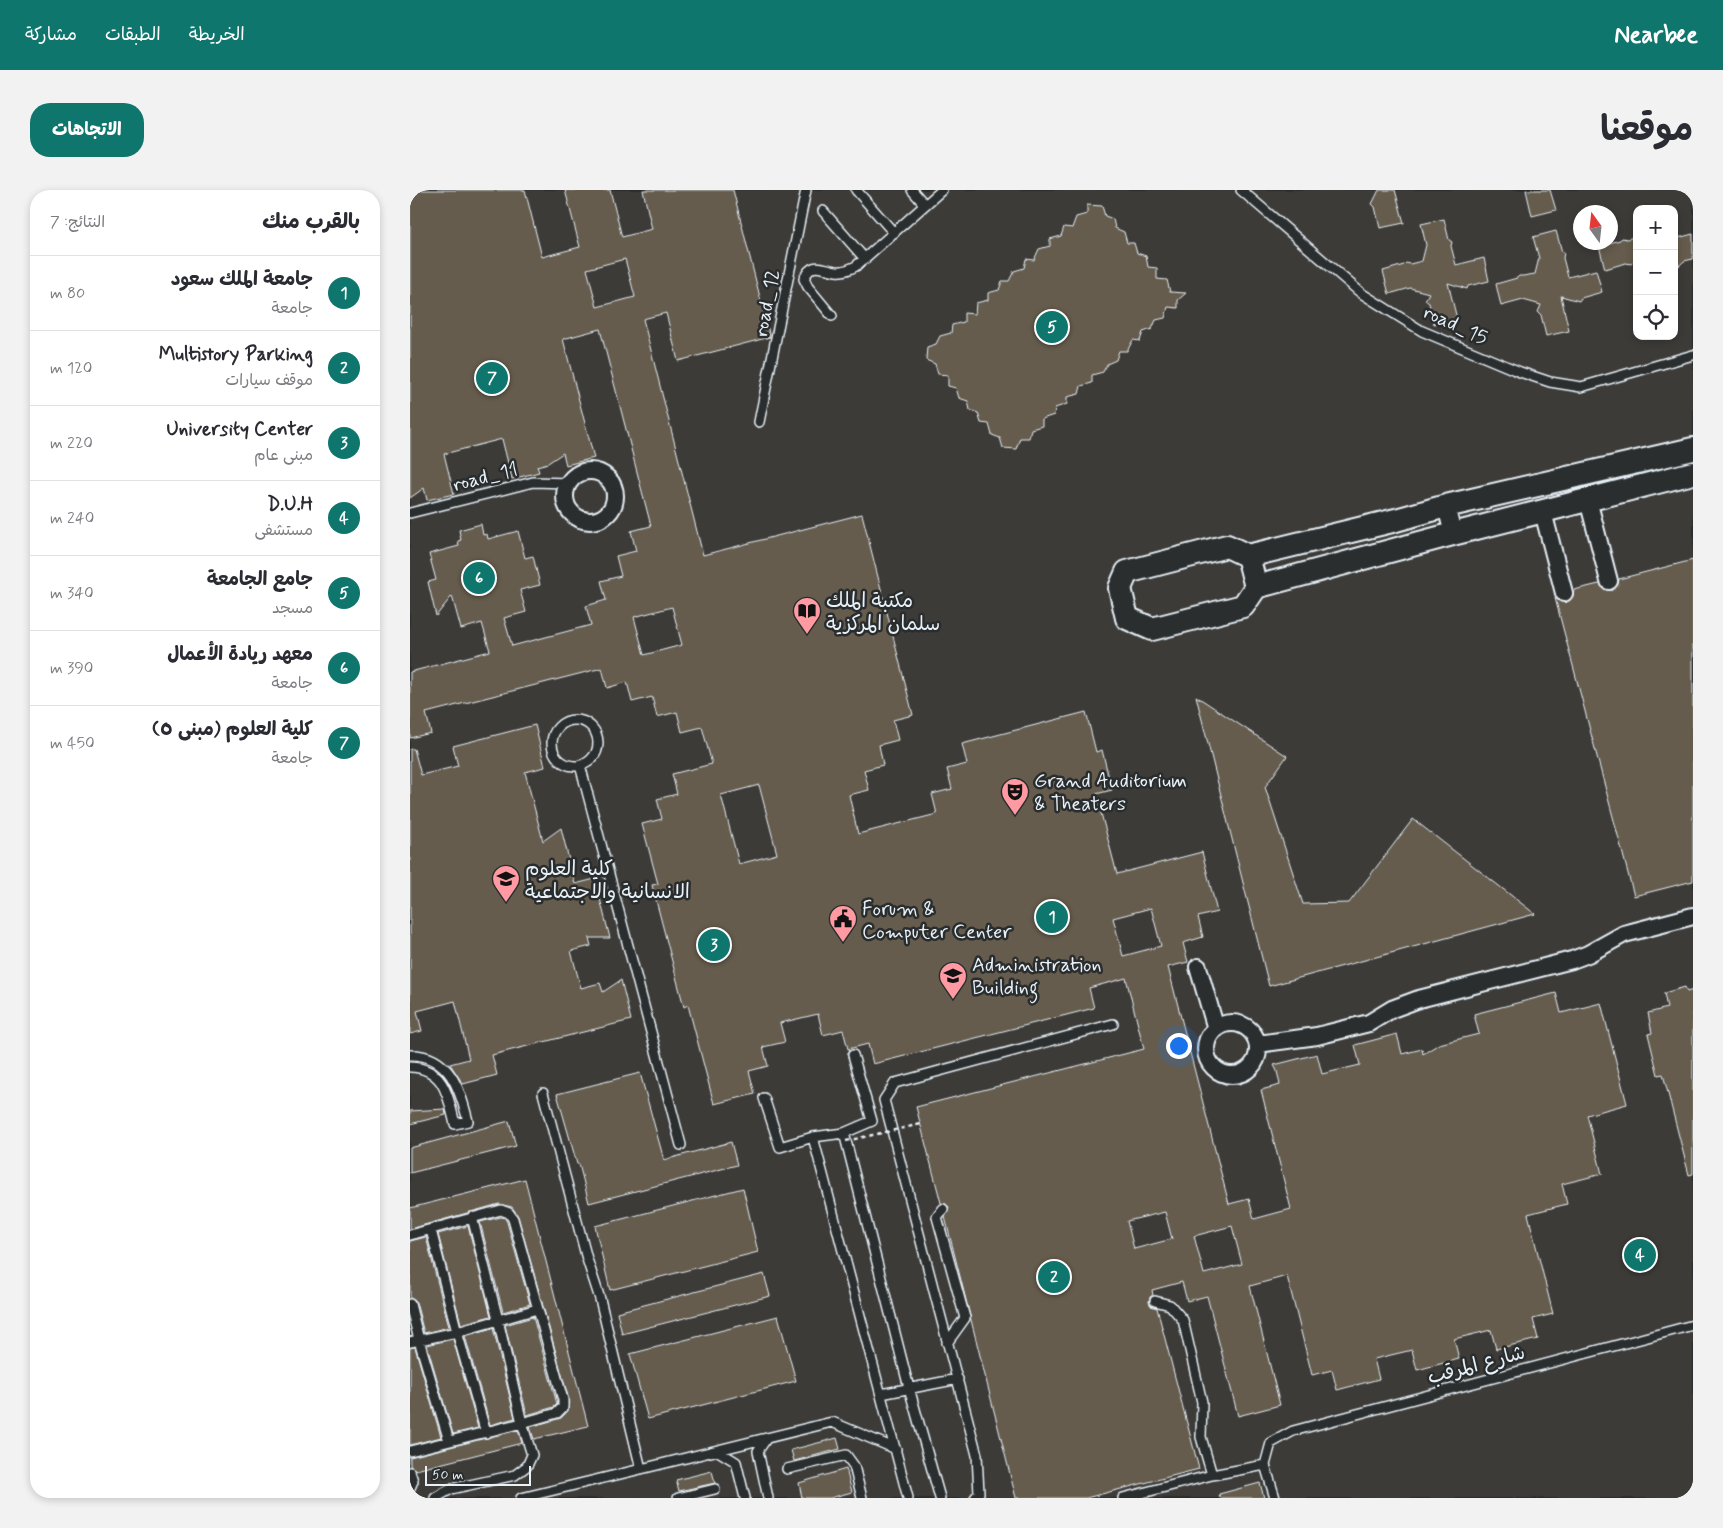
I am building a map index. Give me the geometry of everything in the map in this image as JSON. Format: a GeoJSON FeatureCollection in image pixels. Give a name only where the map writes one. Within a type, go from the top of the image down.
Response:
{"type":"FeatureCollection","features":[{"type":"Feature","properties":{"kind":"street"},"geometry":{"type":"LineString","coordinates":[[1693,449],[1446,506],[1248,556],[1228,546],[1127,572],[1120,588],[1123,603],[1127,618],[1152,629],[1243,606],[1256,587],[1452,534],[1693,473]]}},
{"type":"Feature","properties":{"kind":"street"},"geometry":{"type":"LineString","coordinates":[[1588,500],[1609,582]]}},
{"type":"Feature","properties":{"kind":"street"},"geometry":{"type":"LineString","coordinates":[[1446,506],[1452,534]]}},
{"type":"Feature","properties":{"kind":"street"},"geometry":{"type":"LineString","coordinates":[[1543,512],[1564,593]]}},
{"type":"Feature","properties":{"kind":"street"},"geometry":{"type":"LineString","coordinates":[[1396,520],[1403,548]]}},
{"type":"Feature","properties":{"kind":"street"},"geometry":{"type":"LineString","coordinates":[[1248,556],[1256,587]]}},
{"type":"Feature","properties":{"kind":"street"},"geometry":{"type":"LineString","coordinates":[[1258,1044],[1317,1036],[1369,1023],[1392,1009],[1419,999],[1572,960],[1588,954],[1624,934],[1693,916]]}},
{"type":"Feature","properties":{"kind":"street"},"geometry":{"type":"LineString","coordinates":[[1198,967],[1216,1029]]}},
{"type":"Feature","properties":{"kind":"street"},"geometry":{"type":"LineString","coordinates":[[1233,1023],[1241,1025],[1254,1036],[1258,1044],[1258,1053],[1255,1061],[1244,1072],[1236,1075],[1228,1074],[1220,1072],[1213,1067],[1206,1052],[1210,1035],[1216,1029],[1233,1023]]}},
{"type":"Feature","properties":{"kind":"lane","name":"road_12"},"geometry":{"type":"LineString","coordinates":[[760,422],[806,190]]}},
{"type":"Feature","properties":{"kind":"lane"},"geometry":{"type":"LineString","coordinates":[[856,190],[894,232]]}},
{"type":"Feature","properties":{"kind":"lane"},"geometry":{"type":"LineString","coordinates":[[912,190],[925,205]]}},
{"type":"Feature","properties":{"kind":"lane"},"geometry":{"type":"LineString","coordinates":[[832,316],[808,287],[804,279],[807,272],[812,268],[819,267],[837,271],[847,270],[865,259],[942,190]]}},
{"type":"Feature","properties":{"kind":"lane","name":"road_15"},"geometry":{"type":"LineString","coordinates":[[1241,190],[1361,293],[1422,331],[1520,372],[1550,382],[1581,388],[1693,355]]}},
{"type":"Feature","properties":{"kind":"lane"},"geometry":{"type":"LineString","coordinates":[[823,212],[865,259]]}},
{"type":"Feature","properties":{"kind":"lane","name":"road_11"},"geometry":{"type":"LineString","coordinates":[[410,513],[533,482],[569,483]]}},
{"type":"Feature","properties":{"kind":"lane"},"geometry":{"type":"LineString","coordinates":[[574,719],[582,720],[589,724],[598,737],[596,753],[591,760],[580,765],[569,765],[563,762],[557,758],[553,751],[552,737],[555,730],[566,721],[574,719]]}},
{"type":"Feature","properties":{"kind":"lane"},"geometry":{"type":"LineString","coordinates":[[580,765],[681,1145]]}},
{"type":"Feature","properties":{"kind":"lane"},"geometry":{"type":"LineString","coordinates":[[978,1496],[977,1455],[884,1100],[895,1083],[1113,1024]]}},
{"type":"Feature","properties":{"kind":"lane"},"geometry":{"type":"LineString","coordinates":[[410,1055],[434,1060],[446,1069],[455,1081],[462,1097],[468,1121],[455,1124],[447,1093],[441,1081],[425,1070],[410,1067]]}},
{"type":"Feature","properties":{"kind":"lane"},"geometry":{"type":"LineString","coordinates":[[764,1098],[780,1147],[813,1137],[845,1137],[872,1120],[853,1055]]}},
{"type":"Feature","properties":{"kind":"lane"},"geometry":{"type":"LineString","coordinates":[[543,1094],[587,1259],[600,1299],[641,1469]]}},
{"type":"Feature","properties":{"kind":"lane"},"geometry":{"type":"LineString","coordinates":[[813,1137],[908,1498]]}},
{"type":"Feature","properties":{"kind":"lane"},"geometry":{"type":"LineString","coordinates":[[845,1137],[909,1388],[940,1498]]}},
{"type":"Feature","properties":{"kind":"lane"},"geometry":{"type":"LineString","coordinates":[[942,1209],[937,1216],[965,1318],[947,1343]]}},
{"type":"Feature","properties":{"kind":"lane"},"geometry":{"type":"LineString","coordinates":[[410,1235],[501,1210],[509,1213],[513,1219],[563,1400],[563,1407],[557,1412],[486,1433],[410,1451]]}},
{"type":"Feature","properties":{"kind":"lane"},"geometry":{"type":"LineString","coordinates":[[435,1498],[451,1490],[516,1475],[527,1466],[532,1455],[522,1423],[472,1217]]}},
{"type":"Feature","properties":{"kind":"lane"},"geometry":{"type":"LineString","coordinates":[[431,1230],[457,1332],[486,1433]]}},
{"type":"Feature","properties":{"kind":"lane"},"geometry":{"type":"LineString","coordinates":[[1155,1302],[1170,1305],[1183,1320],[1202,1402],[1201,1436],[1212,1476]]}},
{"type":"Feature","properties":{"kind":"lane"},"geometry":{"type":"LineString","coordinates":[[410,1304],[414,1341],[449,1442]]}},
{"type":"Feature","properties":{"kind":"lane"},"geometry":{"type":"LineString","coordinates":[[414,1341],[457,1332],[537,1309]]}},
{"type":"Feature","properties":{"kind":"lane","name":"شارع المرقب"},"geometry":{"type":"LineString","coordinates":[[1265,1465],[1271,1443],[1292,1431],[1693,1325]]}},
{"type":"Feature","properties":{"kind":"lane"},"geometry":{"type":"LineString","coordinates":[[881,1394],[958,1379]]}},
{"type":"Feature","properties":{"kind":"lane"},"geometry":{"type":"LineString","coordinates":[[521,1498],[532,1497],[832,1422],[896,1449]]}},
{"type":"Feature","properties":{"kind":"lane"},"geometry":{"type":"LineString","coordinates":[[766,1439],[758,1451],[768,1498]]}},
{"type":"Feature","properties":{"kind":"lane"},"geometry":{"type":"LineString","coordinates":[[718,1451],[736,1462],[746,1498]]}},
{"type":"Feature","properties":{"kind":"lane"},"geometry":{"type":"LineString","coordinates":[[787,1468],[846,1455],[854,1466],[862,1498]]}},
{"type":"Feature","properties":{"kind":"lane"},"geometry":{"type":"LineString","coordinates":[[1123,1498],[1265,1465],[1275,1498]]}},
{"type":"Feature","properties":{"kind":"lane"},"geometry":{"type":"LineString","coordinates":[[410,1472],[413,1481],[410,1488]]}},
{"type":"Feature","properties":{"kind":"lane"},"geometry":{"type":"LineString","coordinates":[[678,1498],[715,1489]]}},
{"type":"Feature","properties":{"kind":"path"},"geometry":{"type":"LineString","coordinates":[[845,1137],[921,1124]]}},
{"type":"Feature","properties":{"kind":"shaded area"},"geometry":{"type":"Polygon","coordinates":[[[410,190],[1693,190],[1693,1498],[410,1498],[410,190]]]}},
{"type":"Feature","properties":{"kind":"building"},"geometry":{"type":"Polygon","coordinates":[[[410,190],[525,190],[542,257],[580,247],[565,190],[610,190],[622,237],[652,229],[643,190],[733,190],[770,337],[678,361],[666,313],[643,319],[703,555],[862,514],[913,715],[893,720],[898,740],[879,745],[883,765],[864,770],[869,790],[849,795],[858,834],[937,814],[932,794],[952,789],[947,769],[967,764],[962,744],[1086,712],[1096,752],[1102,750],[1112,790],[1096,794],[1117,874],[1202,852],[1217,912],[1198,917],[1203,937],[1183,943],[1188,962],[1168,967],[1229,1204],[1249,1199],[1254,1219],[1291,1209],[1261,1090],[1280,1085],[1274,1065],[1317,1054],[1322,1074],[1360,1065],[1355,1045],[1397,1034],[1402,1054],[1422,1049],[1423,1054],[1439,1044],[1479,1034],[1474,1014],[1556,993],[1561,1013],[1601,1003],[1627,1104],[1587,1115],[1602,1174],[1562,1184],[1567,1204],[1528,1214],[1553,1314],[1533,1319],[1538,1339],[1496,1349],[1491,1330],[1454,1339],[1459,1359],[1417,1370],[1412,1350],[1374,1359],[1379,1379],[1337,1390],[1332,1370],[1312,1375],[1287,1276],[1250,1286],[1280,1405],[1238,1416],[1207,1296],[1187,1301],[1182,1282],[1152,1290],[1153,1295],[1150,1297],[1149,1302],[1151,1306],[1157,1308],[1199,1469],[1086,1498],[1016,1498],[945,1217],[949,1207],[941,1203],[916,1107],[1144,1049],[1126,978],[1089,988],[1094,1008],[873,1064],[868,1044],[848,1049],[843,1030],[823,1035],[818,1014],[780,1023],[785,1042],[763,1047],[768,1066],[749,1071],[755,1094],[714,1104],[688,1005],[684,1007],[652,885],[658,884],[642,824],[662,819],[657,799],[677,794],[672,774],[712,764],[702,727],[682,732],[677,712],[657,717],[652,697],[632,702],[627,682],[607,688],[602,668],[426,713],[431,733],[410,738],[410,672],[490,651],[482,623],[461,629],[452,596],[436,616],[428,582],[436,580],[429,554],[459,546],[458,541],[461,540],[459,530],[481,524],[483,535],[487,534],[488,539],[518,531],[525,558],[533,556],[540,585],[520,590],[526,612],[504,618],[512,646],[591,625],[586,606],[606,600],[601,581],[621,576],[616,556],[636,551],[631,531],[651,526],[600,329],[563,339],[594,458],[566,465],[563,453],[548,463],[537,466],[539,472],[512,479],[502,439],[444,454],[454,494],[427,500],[424,488],[410,498],[410,190]],[[625,259],[587,269],[597,307],[635,297],[625,259]],[[672,607],[634,617],[644,655],[682,645],[672,607]],[[759,785],[721,795],[739,864],[777,854],[759,785]],[[1151,908],[1113,918],[1123,956],[1161,946],[1151,908]],[[1165,1212],[1127,1221],[1134,1249],[1172,1239],[1165,1212]],[[1232,1226],[1194,1236],[1204,1274],[1242,1264],[1232,1226]]]}},
{"type":"Feature","properties":{"kind":"building"},"geometry":{"type":"Polygon","coordinates":[[[1379,190],[1395,190],[1404,223],[1380,228],[1375,207],[1372,204],[1379,190]]]}},
{"type":"Feature","properties":{"kind":"building"},"geometry":{"type":"Polygon","coordinates":[[[1526,190],[1550,190],[1556,210],[1532,216],[1526,190]]]}},
{"type":"Feature","properties":{"kind":"building"},"geometry":{"type":"Polygon","coordinates":[[[1087,205],[1102,206],[1105,216],[1113,219],[1115,228],[1124,232],[1127,243],[1134,243],[1137,253],[1146,256],[1148,267],[1157,268],[1157,279],[1167,280],[1170,292],[1186,293],[1178,300],[1178,308],[1168,307],[1165,318],[1156,320],[1152,329],[1143,332],[1140,341],[1133,340],[1127,351],[1119,351],[1116,360],[1107,364],[1103,372],[1092,375],[1092,383],[1081,386],[1079,394],[1067,397],[1067,404],[1055,408],[1054,415],[1042,419],[1042,426],[1031,429],[1029,438],[1020,438],[1016,449],[1003,448],[1000,438],[992,435],[989,424],[981,423],[978,413],[970,410],[968,401],[959,398],[956,388],[948,386],[948,375],[938,374],[935,364],[926,360],[927,347],[936,344],[940,336],[951,333],[952,325],[964,322],[964,313],[975,314],[976,303],[988,300],[988,293],[999,290],[1002,281],[1009,281],[1014,271],[1024,268],[1026,259],[1034,260],[1039,249],[1050,246],[1050,239],[1061,236],[1064,227],[1072,228],[1076,217],[1087,214],[1087,205]]]}},
{"type":"Feature","properties":{"kind":"building"},"geometry":{"type":"Polygon","coordinates":[[[1444,219],[1449,240],[1452,242],[1451,246],[1456,265],[1484,258],[1489,281],[1468,286],[1467,289],[1448,283],[1457,319],[1434,324],[1429,303],[1425,300],[1429,293],[1410,288],[1389,294],[1383,271],[1406,263],[1422,261],[1426,245],[1421,224],[1444,219]]]}},
{"type":"Feature","properties":{"kind":"building"},"geometry":{"type":"Polygon","coordinates":[[[1556,231],[1562,252],[1564,253],[1563,258],[1568,277],[1596,270],[1602,292],[1581,298],[1579,301],[1561,296],[1569,331],[1546,336],[1541,315],[1538,312],[1541,305],[1523,300],[1501,306],[1496,284],[1519,276],[1535,274],[1539,258],[1533,237],[1556,231]]]}},
{"type":"Feature","properties":{"kind":"building"},"geometry":{"type":"Polygon","coordinates":[[[1693,234],[1693,259],[1684,261],[1679,266],[1678,263],[1678,238],[1693,234]]]}},
{"type":"Feature","properties":{"kind":"building"},"geometry":{"type":"Polygon","coordinates":[[[1633,237],[1633,262],[1605,269],[1600,250],[1618,250],[1618,241],[1622,238],[1633,237]]]}},
{"type":"Feature","properties":{"kind":"building"},"geometry":{"type":"Polygon","coordinates":[[[1693,560],[1693,881],[1634,896],[1555,598],[1561,602],[1567,602],[1573,596],[1574,590],[1599,584],[1606,590],[1612,590],[1618,584],[1619,579],[1693,560]]]}},
{"type":"Feature","properties":{"kind":"building"},"geometry":{"type":"Polygon","coordinates":[[[1196,696],[1287,756],[1265,787],[1303,904],[1349,903],[1413,819],[1535,914],[1269,986],[1196,696]]]}},
{"type":"Feature","properties":{"kind":"building","name":"كلية العلوم الانسانية والاجتماعية"},"geometry":{"type":"Polygon","coordinates":[[[535,725],[545,767],[525,772],[543,841],[561,828],[575,884],[595,879],[610,938],[589,938],[591,946],[571,951],[581,988],[600,983],[603,992],[621,980],[631,1020],[492,1055],[497,1075],[463,1084],[450,1064],[469,1059],[455,1001],[417,1011],[422,1031],[410,1034],[410,749],[414,749],[421,775],[458,766],[453,746],[535,725]]]}},
{"type":"Feature","properties":{"kind":"building"},"geometry":{"type":"Polygon","coordinates":[[[1685,987],[1687,992],[1693,990],[1693,1174],[1689,1175],[1663,1074],[1658,1075],[1648,1034],[1652,1033],[1648,1013],[1667,1008],[1664,993],[1685,987]]]}},
{"type":"Feature","properties":{"kind":"building"},"geometry":{"type":"Polygon","coordinates":[[[640,1073],[664,1160],[731,1142],[737,1165],[589,1203],[557,1094],[640,1073]]]}},
{"type":"Feature","properties":{"kind":"building"},"geometry":{"type":"Polygon","coordinates":[[[445,1109],[446,1115],[410,1124],[410,1111],[445,1109]]]}},
{"type":"Feature","properties":{"kind":"building"},"geometry":{"type":"Polygon","coordinates":[[[509,1121],[516,1146],[410,1173],[410,1148],[509,1121]]]}},
{"type":"Feature","properties":{"kind":"building"},"geometry":{"type":"Polygon","coordinates":[[[525,1179],[588,1426],[534,1439],[530,1427],[561,1418],[568,1411],[569,1400],[518,1216],[512,1207],[499,1204],[410,1229],[410,1208],[525,1179]]]}},
{"type":"Feature","properties":{"kind":"building"},"geometry":{"type":"Polygon","coordinates":[[[743,1188],[758,1252],[610,1290],[595,1226],[743,1188]]]}},
{"type":"Feature","properties":{"kind":"building"},"geometry":{"type":"Polygon","coordinates":[[[501,1217],[505,1218],[507,1222],[530,1304],[503,1312],[480,1222],[501,1217]]]}},
{"type":"Feature","properties":{"kind":"building"},"geometry":{"type":"Polygon","coordinates":[[[468,1226],[491,1316],[461,1324],[438,1234],[468,1226]]]}},
{"type":"Feature","properties":{"kind":"building"},"geometry":{"type":"Polygon","coordinates":[[[426,1237],[449,1327],[424,1333],[416,1302],[410,1298],[410,1241],[426,1237]]]}},
{"type":"Feature","properties":{"kind":"building"},"geometry":{"type":"Polygon","coordinates":[[[764,1274],[770,1296],[622,1334],[617,1312],[764,1274]]]}},
{"type":"Feature","properties":{"kind":"building"},"geometry":{"type":"Polygon","coordinates":[[[778,1316],[796,1381],[648,1419],[630,1354],[778,1316]]]}},
{"type":"Feature","properties":{"kind":"building"},"geometry":{"type":"Polygon","coordinates":[[[533,1317],[557,1404],[554,1407],[527,1415],[505,1325],[533,1317]]]}},
{"type":"Feature","properties":{"kind":"building"},"geometry":{"type":"Polygon","coordinates":[[[493,1328],[515,1418],[490,1425],[465,1336],[493,1328]]]}},
{"type":"Feature","properties":{"kind":"building"},"geometry":{"type":"Polygon","coordinates":[[[453,1339],[478,1428],[453,1434],[427,1345],[453,1339]]]}},
{"type":"Feature","properties":{"kind":"building"},"geometry":{"type":"Polygon","coordinates":[[[415,1347],[441,1437],[410,1445],[410,1348],[415,1347]]]}},
{"type":"Feature","properties":{"kind":"building"},"geometry":{"type":"Polygon","coordinates":[[[518,1430],[522,1443],[416,1470],[410,1466],[410,1457],[518,1430]]]}},
{"type":"Feature","properties":{"kind":"building"},"geometry":{"type":"Polygon","coordinates":[[[837,1438],[840,1449],[794,1461],[791,1450],[837,1438]]]}},
{"type":"Feature","properties":{"kind":"building"},"geometry":{"type":"Polygon","coordinates":[[[846,1469],[852,1492],[830,1498],[802,1498],[799,1483],[846,1469]]]}},
{"type":"Feature","properties":{"kind":"building"},"geometry":{"type":"Polygon","coordinates":[[[712,1471],[715,1483],[679,1491],[676,1480],[712,1471]]]}},
{"type":"Feature","properties":{"kind":"building"},"geometry":{"type":"Polygon","coordinates":[[[1260,1483],[1264,1498],[1220,1498],[1219,1494],[1260,1483]]]}},
{"type":"Feature","properties":{"kind":"place","name":"جامع الجامعة"},"geometry":{"type":"Point","coordinates":[1052,327]}},
{"type":"Feature","properties":{"kind":"place","name":"كلية العلوم (مبنى ٥)"},"geometry":{"type":"Point","coordinates":[492,378]}},
{"type":"Feature","properties":{"kind":"place","name":"معهد ريادة الأعمال"},"geometry":{"type":"Point","coordinates":[479,578]}},
{"type":"Feature","properties":{"kind":"place","name":"مكتبة الملك سلمان المركزية"},"geometry":{"type":"Point","coordinates":[807,635]}},
{"type":"Feature","properties":{"kind":"place","name":"Grand Auditorium & Theaters"},"geometry":{"type":"Point","coordinates":[1015,816]}},
{"type":"Feature","properties":{"kind":"place","name":"كلية العلوم الانسانية والاجتماعية"},"geometry":{"type":"Point","coordinates":[506,903]}},
{"type":"Feature","properties":{"kind":"place","name":"جامعة الملك سعود"},"geometry":{"type":"Point","coordinates":[1052,917]}},
{"type":"Feature","properties":{"kind":"place","name":"Forum & Computer Center"},"geometry":{"type":"Point","coordinates":[843,943]}},
{"type":"Feature","properties":{"kind":"place","name":"University Center"},"geometry":{"type":"Point","coordinates":[714,945]}},
{"type":"Feature","properties":{"kind":"place","name":"Administration Building"},"geometry":{"type":"Point","coordinates":[953,1000]}},
{"type":"Feature","properties":{"kind":"place","name":"D.U.H"},"geometry":{"type":"Point","coordinates":[1640,1255]}},
{"type":"Feature","properties":{"kind":"place","name":"Multistory Parking"},"geometry":{"type":"Point","coordinates":[1054,1277]}}]}
